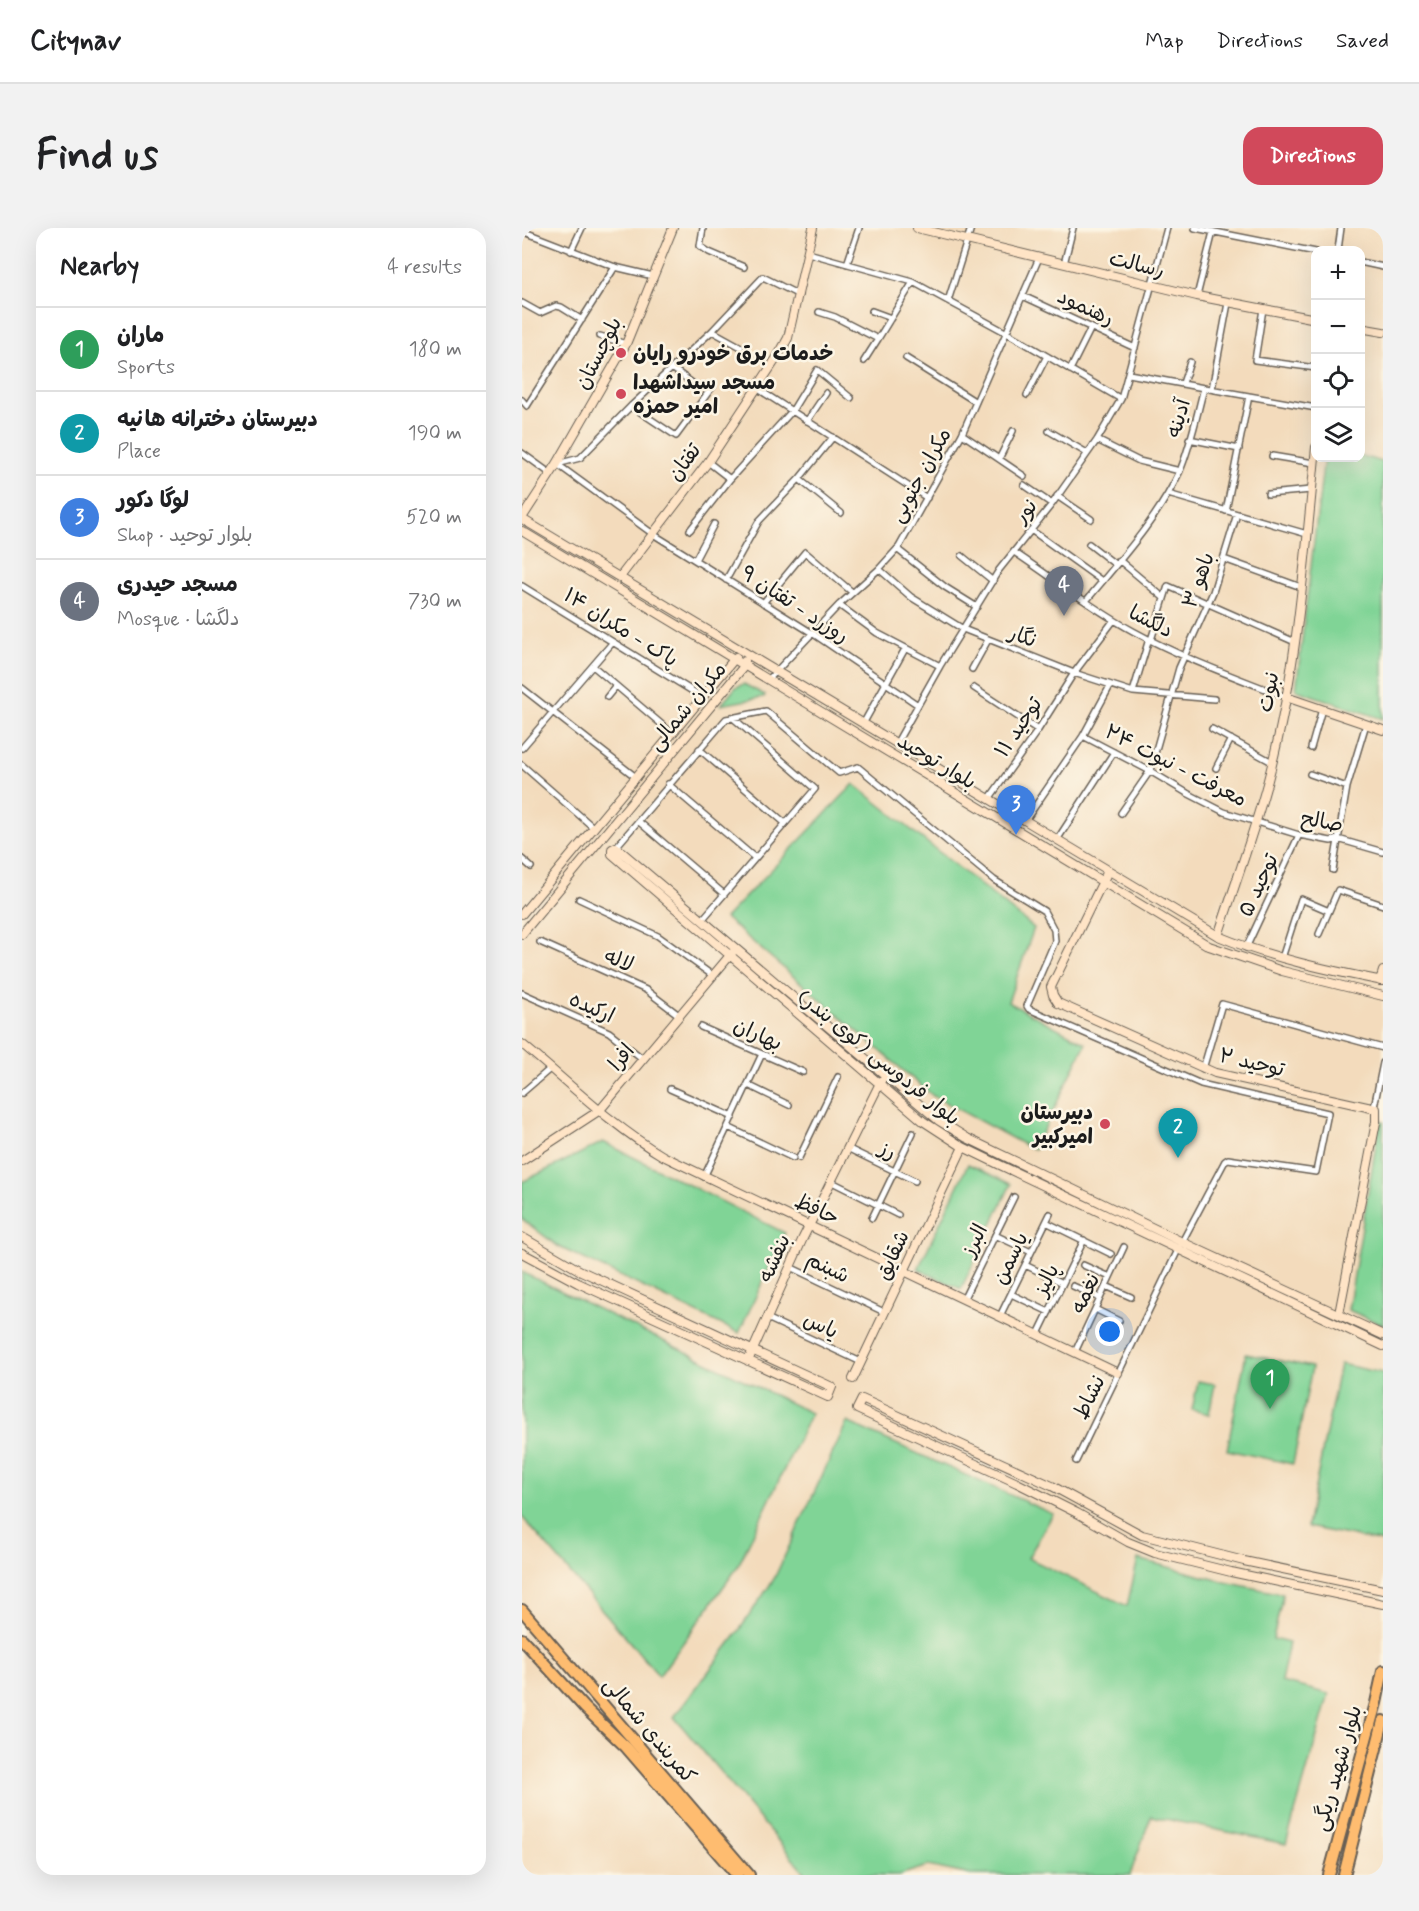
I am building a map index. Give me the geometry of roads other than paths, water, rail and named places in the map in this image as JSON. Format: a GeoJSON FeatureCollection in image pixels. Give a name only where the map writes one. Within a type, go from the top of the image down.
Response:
{"type":"FeatureCollection","features":[{"type":"Feature","properties":{"kind":"highway","name":"کمربندی شمالی"},"geometry":{"type":"LineString","coordinates":[[522,1610],[749,1875]]}},
{"type":"Feature","properties":{"kind":"highway"},"geometry":{"type":"LineString","coordinates":[[522,1639],[585,1708],[626,1747],[737,1875]]}},
{"type":"Feature","properties":{"kind":"highway","name":"بلوار شهید ریگی"},"geometry":{"type":"LineString","coordinates":[[1329,1875],[1383,1671]]}},
{"type":"Feature","properties":{"kind":"highway","name":"بلوار شهید ریگی"},"geometry":{"type":"LineString","coordinates":[[1344,1875],[1383,1721]]}},
{"type":"Feature","properties":{"kind":"street"},"geometry":{"type":"LineString","coordinates":[[571,251],[582,228]]}},
{"type":"Feature","properties":{"kind":"street","name":"بلوچستان"},"geometry":{"type":"LineString","coordinates":[[522,519],[557,464],[626,344],[673,228]]}},
{"type":"Feature","properties":{"kind":"street"},"geometry":{"type":"LineString","coordinates":[[703,228],[700,246],[744,267]]}},
{"type":"Feature","properties":{"kind":"street","name":"تفتان"},"geometry":{"type":"LineString","coordinates":[[620,577],[708,462],[758,389],[788,338],[813,228]]}},
{"type":"Feature","properties":{"kind":"street"},"geometry":{"type":"LineString","coordinates":[[847,264],[859,228]]}},
{"type":"Feature","properties":{"kind":"street","name":"رسالت"},"geometry":{"type":"LineString","coordinates":[[917,228],[1197,297],[1311,318]]}},
{"type":"Feature","properties":{"kind":"street"},"geometry":{"type":"LineString","coordinates":[[948,301],[970,228]]}},
{"type":"Feature","properties":{"kind":"street"},"geometry":{"type":"LineString","coordinates":[[1064,264],[1073,228]]}},
{"type":"Feature","properties":{"kind":"street","name":"نور"},"geometry":{"type":"LineString","coordinates":[[896,744],[940,666],[993,580],[1052,504],[1097,440],[1121,399],[1167,228]]}},
{"type":"Feature","properties":{"kind":"street"},"geometry":{"type":"LineString","coordinates":[[1195,228],[1311,251]]}},
{"type":"Feature","properties":{"kind":"street"},"geometry":{"type":"LineString","coordinates":[[1238,237],[1240,228]]}},
{"type":"Feature","properties":{"kind":"street"},"geometry":{"type":"LineString","coordinates":[[1339,246],[1341,228]]}},
{"type":"Feature","properties":{"kind":"street"},"geometry":{"type":"LineString","coordinates":[[522,231],[615,267],[653,276]]}},
{"type":"Feature","properties":{"kind":"street"},"geometry":{"type":"LineString","coordinates":[[1197,297],[1213,232]]}},
{"type":"Feature","properties":{"kind":"street"},"geometry":{"type":"LineString","coordinates":[[808,253],[913,282],[1121,399]]}},
{"type":"Feature","properties":{"kind":"street","name":"مکران جنوبی"},"geometry":{"type":"LineString","coordinates":[[768,680],[839,605],[879,569],[897,549],[962,434],[1039,258]]}},
{"type":"Feature","properties":{"kind":"street"},"geometry":{"type":"LineString","coordinates":[[1365,263],[1383,267]]}},
{"type":"Feature","properties":{"kind":"street"},"geometry":{"type":"LineString","coordinates":[[522,400],[527,406],[615,267]]}},
{"type":"Feature","properties":{"kind":"street"},"geometry":{"type":"LineString","coordinates":[[557,464],[580,458],[631,406],[712,331],[763,277],[799,295]]}},
{"type":"Feature","properties":{"kind":"street"},"geometry":{"type":"LineString","coordinates":[[864,361],[913,282]]}},
{"type":"Feature","properties":{"kind":"street","name":"رهنمود"},"geometry":{"type":"LineString","coordinates":[[1023,296],[1135,348]]}},
{"type":"Feature","properties":{"kind":"street"},"geometry":{"type":"LineString","coordinates":[[522,303],[540,313],[556,306],[561,307],[582,320]]}},
{"type":"Feature","properties":{"kind":"street"},"geometry":{"type":"LineString","coordinates":[[1212,389],[1228,303]]}},
{"type":"Feature","properties":{"kind":"street"},"geometry":{"type":"LineString","coordinates":[[1263,309],[1255,360],[1311,367]]}},
{"type":"Feature","properties":{"kind":"street"},"geometry":{"type":"LineString","coordinates":[[872,311],[891,318]]}},
{"type":"Feature","properties":{"kind":"street"},"geometry":{"type":"LineString","coordinates":[[819,312],[835,317],[878,339]]}},
{"type":"Feature","properties":{"kind":"street"},"geometry":{"type":"LineString","coordinates":[[1070,370],[1091,328]]}},
{"type":"Feature","properties":{"kind":"street"},"geometry":{"type":"LineString","coordinates":[[1365,329],[1383,332]]}},
{"type":"Feature","properties":{"kind":"street"},"geometry":{"type":"LineString","coordinates":[[712,331],[741,347]]}},
{"type":"Feature","properties":{"kind":"street"},"geometry":{"type":"LineString","coordinates":[[600,336],[626,344]]}},
{"type":"Feature","properties":{"kind":"street"},"geometry":{"type":"LineString","coordinates":[[1028,395],[1047,356]]}},
{"type":"Feature","properties":{"kind":"street"},"geometry":{"type":"LineString","coordinates":[[906,358],[976,402]]}},
{"type":"Feature","properties":{"kind":"street"},"geometry":{"type":"LineString","coordinates":[[1183,383],[1190,362]]}},
{"type":"Feature","properties":{"kind":"street"},"geometry":{"type":"LineString","coordinates":[[672,368],[695,385]]}},
{"type":"Feature","properties":{"kind":"street"},"geometry":{"type":"LineString","coordinates":[[690,530],[730,479],[792,411],[817,370],[851,398]]}},
{"type":"Feature","properties":{"kind":"street","name":"آدینه"},"geometry":{"type":"LineString","coordinates":[[1086,601],[1168,494],[1180,471],[1204,388],[1129,374]]}},
{"type":"Feature","properties":{"kind":"street"},"geometry":{"type":"LineString","coordinates":[[631,406],[676,436],[713,386]]}},
{"type":"Feature","properties":{"kind":"street"},"geometry":{"type":"LineString","coordinates":[[1204,388],[1311,407]]}},
{"type":"Feature","properties":{"kind":"street"},"geometry":{"type":"LineString","coordinates":[[758,389],[927,498]]}},
{"type":"Feature","properties":{"kind":"street"},"geometry":{"type":"LineString","coordinates":[[807,421],[826,393]]}},
{"type":"Feature","properties":{"kind":"street"},"geometry":{"type":"LineString","coordinates":[[1226,511],[1249,396]]}},
{"type":"Feature","properties":{"kind":"street"},"geometry":{"type":"LineString","coordinates":[[999,459],[1013,431]]}},
{"type":"Feature","properties":{"kind":"street"},"geometry":{"type":"LineString","coordinates":[[1049,431],[1087,453]]}},
{"type":"Feature","properties":{"kind":"street"},"geometry":{"type":"LineString","coordinates":[[962,434],[1024,476]]}},
{"type":"Feature","properties":{"kind":"street"},"geometry":{"type":"LineString","coordinates":[[726,580],[759,520],[833,438]]}},
{"type":"Feature","properties":{"kind":"street"},"geometry":{"type":"LineString","coordinates":[[1190,439],[1239,448]]}},
{"type":"Feature","properties":{"kind":"street"},"geometry":{"type":"LineString","coordinates":[[1097,440],[1139,461],[1180,471]]}},
{"type":"Feature","properties":{"kind":"street"},"geometry":{"type":"LineString","coordinates":[[522,453],[551,474]]}},
{"type":"Feature","properties":{"kind":"street"},"geometry":{"type":"LineString","coordinates":[[1272,456],[1314,463]]}},
{"type":"Feature","properties":{"kind":"street"},"geometry":{"type":"LineString","coordinates":[[708,462],[730,479]]}},
{"type":"Feature","properties":{"kind":"street","name":"نبوت"},"geometry":{"type":"LineString","coordinates":[[1218,936],[1256,823],[1286,697],[1295,642],[1314,463]]}},
{"type":"Feature","properties":{"kind":"street","name":"روزرد - تفتان ۹"},"geometry":{"type":"LineString","coordinates":[[557,464],[653,534],[812,633],[918,705]]}},
{"type":"Feature","properties":{"kind":"street"},"geometry":{"type":"LineString","coordinates":[[798,479],[841,513]]}},
{"type":"Feature","properties":{"kind":"street"},"geometry":{"type":"LineString","coordinates":[[1024,485],[1052,504]]}},
{"type":"Feature","properties":{"kind":"street"},"geometry":{"type":"LineString","coordinates":[[1268,494],[1311,490]]}},
{"type":"Feature","properties":{"kind":"street"},"geometry":{"type":"LineString","coordinates":[[1168,494],[1307,534]]}},
{"type":"Feature","properties":{"kind":"street"},"geometry":{"type":"LineString","coordinates":[[1057,496],[1091,519]]}},
{"type":"Feature","properties":{"kind":"street","name":"باهو ۳"},"geometry":{"type":"LineString","coordinates":[[1121,813],[1150,771],[1184,656],[1208,604],[1237,514]]}},
{"type":"Feature","properties":{"kind":"street","name":"بلوار توحید"},"geometry":{"type":"LineString","coordinates":[[522,519],[1218,936],[1246,948],[1282,958],[1381,981]]}},
{"type":"Feature","properties":{"kind":"street"},"geometry":{"type":"LineString","coordinates":[[696,560],[714,524]]}},
{"type":"Feature","properties":{"kind":"street"},"geometry":{"type":"LineString","coordinates":[[1030,530],[1102,581]]}},
{"type":"Feature","properties":{"kind":"street","name":"بلوار توحید"},"geometry":{"type":"LineString","coordinates":[[522,531],[1209,946],[1293,974],[1383,996]]}},
{"type":"Feature","properties":{"kind":"street"},"geometry":{"type":"LineString","coordinates":[[1089,544],[1118,562],[1164,598]]}},
{"type":"Feature","properties":{"kind":"street"},"geometry":{"type":"LineString","coordinates":[[897,549],[945,587],[977,608]]}},
{"type":"Feature","properties":{"kind":"street"},"geometry":{"type":"LineString","coordinates":[[763,603],[805,552],[852,592]]}},
{"type":"Feature","properties":{"kind":"street","name":"دلگشا"},"geometry":{"type":"LineString","coordinates":[[1014,552],[1114,620],[1150,640],[1286,697]]}},
{"type":"Feature","properties":{"kind":"street"},"geometry":{"type":"LineString","coordinates":[[962,556],[993,580]]}},
{"type":"Feature","properties":{"kind":"street"},"geometry":{"type":"LineString","coordinates":[[1224,559],[1301,587]]}},
{"type":"Feature","properties":{"kind":"street","name":"نگار"},"geometry":{"type":"LineString","coordinates":[[879,569],[911,597],[963,629],[988,640],[1110,686],[1153,695],[1214,699]]}},
{"type":"Feature","properties":{"kind":"street","name":"پاک - مکران ۱۴"},"geometry":{"type":"LineString","coordinates":[[522,586],[702,697]]}},
{"type":"Feature","properties":{"kind":"street"},"geometry":{"type":"LineString","coordinates":[[1133,692],[1168,586],[1295,642]]}},
{"type":"Feature","properties":{"kind":"street"},"geometry":{"type":"LineString","coordinates":[[839,605],[865,626],[940,666]]}},
{"type":"Feature","properties":{"kind":"street","name":"توحید ۱۱"},"geometry":{"type":"LineString","coordinates":[[988,799],[1038,730],[1074,673],[1114,620]]}},
{"type":"Feature","properties":{"kind":"street"},"geometry":{"type":"LineString","coordinates":[[972,669],[988,640]]}},
{"type":"Feature","properties":{"kind":"street"},"geometry":{"type":"LineString","coordinates":[[522,748],[614,642]]}},
{"type":"Feature","properties":{"kind":"street"},"geometry":{"type":"LineString","coordinates":[[863,724],[906,649]]}},
{"type":"Feature","properties":{"kind":"street","name":"مکران شمالی"},"geometry":{"type":"LineString","coordinates":[[522,914],[637,778],[734,658],[746,654],[745,665],[522,934]]}},
{"type":"Feature","properties":{"kind":"street"},"geometry":{"type":"LineString","coordinates":[[592,666],[673,734]]}},
{"type":"Feature","properties":{"kind":"street"},"geometry":{"type":"LineString","coordinates":[[607,697],[616,686]]}},
{"type":"Feature","properties":{"kind":"street"},"geometry":{"type":"LineString","coordinates":[[1024,821],[1083,736],[1110,686]]}},
{"type":"Feature","properties":{"kind":"street"},"geometry":{"type":"LineString","coordinates":[[522,688],[637,778]]}},
{"type":"Feature","properties":{"kind":"street"},"geometry":{"type":"LineString","coordinates":[[974,688],[1038,730]]}},
{"type":"Feature","properties":{"kind":"street"},"geometry":{"type":"LineString","coordinates":[[702,697],[711,705]]}},
{"type":"Feature","properties":{"kind":"street"},"geometry":{"type":"LineString","coordinates":[[1286,697],[1383,730]]}},
{"type":"Feature","properties":{"kind":"street"},"geometry":{"type":"LineString","coordinates":[[1311,748],[1322,709]]}},
{"type":"Feature","properties":{"kind":"street","name":"نشاط"},"geometry":{"type":"LineString","coordinates":[[732,717],[766,711],[839,773],[858,767],[994,880],[1044,911],[1054,930],[1055,941],[1027,1006],[1029,1009],[1201,1084],[1328,1113],[1316,1172],[1228,1159],[1225,1161],[1180,1246],[1076,1461]]}},
{"type":"Feature","properties":{"kind":"street"},"geometry":{"type":"LineString","coordinates":[[614,851],[668,784],[726,719],[732,717],[815,789],[702,920]]}},
{"type":"Feature","properties":{"kind":"street"},"geometry":{"type":"LineString","coordinates":[[1333,870],[1347,787],[1366,724]]}},
{"type":"Feature","properties":{"kind":"street"},"geometry":{"type":"LineString","coordinates":[[1212,729],[1272,762]]}},
{"type":"Feature","properties":{"kind":"street","name":"معرفت - نبوت ۲۴"},"geometry":{"type":"LineString","coordinates":[[1083,736],[1224,812],[1256,823]]}},
{"type":"Feature","properties":{"kind":"street"},"geometry":{"type":"LineString","coordinates":[[1216,768],[1231,739]]}},
{"type":"Feature","properties":{"kind":"street"},"geometry":{"type":"LineString","coordinates":[[699,749],[785,823]]}},
{"type":"Feature","properties":{"kind":"street"},"geometry":{"type":"LineString","coordinates":[[1057,840],[1114,752]]}},
{"type":"Feature","properties":{"kind":"street"},"geometry":{"type":"LineString","coordinates":[[522,765],[594,828]]}},
{"type":"Feature","properties":{"kind":"street"},"geometry":{"type":"LineString","coordinates":[[1310,774],[1347,787]]}},
{"type":"Feature","properties":{"kind":"street"},"geometry":{"type":"LineString","coordinates":[[668,784],[755,858]]}},
{"type":"Feature","properties":{"kind":"street"},"geometry":{"type":"LineString","coordinates":[[638,821],[724,894]]}},
{"type":"Feature","properties":{"kind":"street","name":"صالح"},"geometry":{"type":"LineString","coordinates":[[1256,823],[1331,842],[1338,839],[1383,852]]}},
{"type":"Feature","properties":{"kind":"street","name":"توحید ۵"},"geometry":{"type":"LineString","coordinates":[[1246,948],[1299,835]]}},
{"type":"Feature","properties":{"kind":"street","name":"بلوار فردوسی (کوی بندر)"},"geometry":{"type":"LineString","coordinates":[[614,851],[736,948],[938,1120],[968,1138],[1077,1191],[1180,1246],[1383,1346]]}},
{"type":"Feature","properties":{"kind":"street","name":"بلوار فردوسی (کوی بندر)"},"geometry":{"type":"LineString","coordinates":[[614,851],[729,956],[879,1084],[923,1121],[963,1147],[1072,1200],[1383,1335]]}},
{"type":"Feature","properties":{"kind":"street"},"geometry":{"type":"LineString","coordinates":[[522,859],[531,867]]}},
{"type":"Feature","properties":{"kind":"street","name":"توحید ۲"},"geometry":{"type":"LineString","coordinates":[[1108,871],[1050,987],[1058,1003],[1203,1069],[1374,1107]]}},
{"type":"Feature","properties":{"kind":"street"},"geometry":{"type":"LineString","coordinates":[[1319,934],[1338,890],[1383,905]]}},
{"type":"Feature","properties":{"kind":"street"},"geometry":{"type":"LineString","coordinates":[[579,899],[658,936],[712,975]]}},
{"type":"Feature","properties":{"kind":"street"},"geometry":{"type":"LineString","coordinates":[[1282,958],[1301,899],[1329,911]]}},
{"type":"Feature","properties":{"kind":"street","name":"لاله"},"geometry":{"type":"LineString","coordinates":[[540,942],[646,990],[680,1016]]}},
{"type":"Feature","properties":{"kind":"street","name":"افرا"},"geometry":{"type":"LineString","coordinates":[[522,1161],[600,1110],[736,948]]}},
{"type":"Feature","properties":{"kind":"street"},"geometry":{"type":"LineString","coordinates":[[1381,981],[1383,971]]}},
{"type":"Feature","properties":{"kind":"street","name":"ارکیده"},"geometry":{"type":"LineString","coordinates":[[522,993],[609,1032],[643,1059]]}},
{"type":"Feature","properties":{"kind":"street"},"geometry":{"type":"LineString","coordinates":[[1203,1069],[1222,1004],[1383,1048]]}},
{"type":"Feature","properties":{"kind":"street","name":"بهاران"},"geometry":{"type":"LineString","coordinates":[[700,1027],[803,1072]]}},
{"type":"Feature","properties":{"kind":"street","name":"حافظ"},"geometry":{"type":"LineString","coordinates":[[522,1044],[642,1143],[704,1177],[1118,1373]]}},
{"type":"Feature","properties":{"kind":"street"},"geometry":{"type":"LineString","coordinates":[[704,1177],[762,1054]]}},
{"type":"Feature","properties":{"kind":"street"},"geometry":{"type":"LineString","coordinates":[[1339,1314],[1376,1122],[1374,1107],[1383,1063]]}},
{"type":"Feature","properties":{"kind":"street"},"geometry":{"type":"LineString","coordinates":[[522,1093],[551,1068]]}},
{"type":"Feature","properties":{"kind":"street","name":"بنفشه"},"geometry":{"type":"LineString","coordinates":[[748,1361],[830,1181],[885,1075]]}},
{"type":"Feature","properties":{"kind":"street"},"geometry":{"type":"LineString","coordinates":[[728,1127],[796,1158],[838,1077]]}},
{"type":"Feature","properties":{"kind":"street"},"geometry":{"type":"LineString","coordinates":[[748,1085],[789,1105]]}},
{"type":"Feature","properties":{"kind":"street"},"geometry":{"type":"LineString","coordinates":[[670,1089],[732,1117]]}},
{"type":"Feature","properties":{"kind":"street"},"geometry":{"type":"LineString","coordinates":[[872,1218],[913,1133]]}},
{"type":"Feature","properties":{"kind":"street"},"geometry":{"type":"LineString","coordinates":[[963,1147],[968,1138]]}},
{"type":"Feature","properties":{"kind":"street","name":"شقایق"},"geometry":{"type":"LineString","coordinates":[[853,1379],[963,1147]]}},
{"type":"Feature","properties":{"kind":"street","name":"رز"},"geometry":{"type":"LineString","coordinates":[[847,1148],[915,1181]]}},
{"type":"Feature","properties":{"kind":"street"},"geometry":{"type":"LineString","coordinates":[[830,1181],[898,1215]]}},
{"type":"Feature","properties":{"kind":"street"},"geometry":{"type":"LineString","coordinates":[[1072,1200],[1077,1191]]}},
{"type":"Feature","properties":{"kind":"street","name":"البرز"},"geometry":{"type":"LineString","coordinates":[[963,1298],[1014,1197]]}},
{"type":"Feature","properties":{"kind":"street","name":"یاسمن"},"geometry":{"type":"LineString","coordinates":[[1000,1316],[1050,1214]]}},
{"type":"Feature","properties":{"kind":"street"},"geometry":{"type":"LineString","coordinates":[[1046,1222],[1111,1254]]}},
{"type":"Feature","properties":{"kind":"street"},"geometry":{"type":"LineString","coordinates":[[995,1235],[1031,1252]]}},
{"type":"Feature","properties":{"kind":"street"},"geometry":{"type":"LineString","coordinates":[[522,1238],[579,1270],[832,1387],[828,1397],[578,1283],[522,1253]]}},
{"type":"Feature","properties":{"kind":"street","name":"پالیز"},"geometry":{"type":"LineString","coordinates":[[1038,1334],[1083,1240]]}},
{"type":"Feature","properties":{"kind":"street","name":"نغمه"},"geometry":{"type":"LineString","coordinates":[[1075,1352],[1124,1248]]}},
{"type":"Feature","properties":{"kind":"street"},"geometry":{"type":"LineString","coordinates":[[1025,1265],[1063,1283]]}},
{"type":"Feature","properties":{"kind":"street"},"geometry":{"type":"LineString","coordinates":[[1083,1265],[1110,1277]]}},
{"type":"Feature","properties":{"kind":"street","name":"شبنم"},"geometry":{"type":"LineString","coordinates":[[789,1267],[885,1312]]}},
{"type":"Feature","properties":{"kind":"street"},"geometry":{"type":"LineString","coordinates":[[1073,1286],[1100,1298]]}},
{"type":"Feature","properties":{"kind":"street"},"geometry":{"type":"LineString","coordinates":[[1106,1286],[1131,1297]]}},
{"type":"Feature","properties":{"kind":"street"},"geometry":{"type":"LineString","coordinates":[[1011,1294],[1049,1312]]}},
{"type":"Feature","properties":{"kind":"street"},"geometry":{"type":"LineString","coordinates":[[1095,1309],[1119,1321]]}},
{"type":"Feature","properties":{"kind":"street","name":"یاس"},"geometry":{"type":"LineString","coordinates":[[766,1318],[861,1362]]}},
{"type":"Feature","properties":{"kind":"street"},"geometry":{"type":"LineString","coordinates":[[1353,1333],[1358,1323]]}},
{"type":"Feature","properties":{"kind":"street"},"geometry":{"type":"LineString","coordinates":[[861,1399],[955,1442],[1052,1486],[1131,1529],[1159,1540],[1244,1561],[1382,1590],[1380,1603],[1232,1572],[1155,1553],[1128,1542],[1017,1483],[857,1409],[861,1399]]}},
{"type":"Feature","properties":{"kind":"street"},"geometry":{"type":"LineString","coordinates":[[949,1452],[955,1442]]}},
{"type":"Feature","properties":{"kind":"street"},"geometry":{"type":"LineString","coordinates":[[1155,1553],[1159,1540]]}},
{"type":"Feature","properties":{"kind":"place","name":"خدمات برق خودرو رایان"},"geometry":{"type":"Point","coordinates":[621,353]}},
{"type":"Feature","properties":{"kind":"place","name":"مسجد سیداشهدا امیر حمزه"},"geometry":{"type":"Point","coordinates":[621,394]}},
{"type":"Feature","properties":{"kind":"place","name":"مسجد حیدری"},"geometry":{"type":"Point","coordinates":[1064,616]}},
{"type":"Feature","properties":{"kind":"place","name":"لوگا دکور"},"geometry":{"type":"Point","coordinates":[1016,835]}},
{"type":"Feature","properties":{"kind":"place","name":"دبیرستان امیرکبیر"},"geometry":{"type":"Point","coordinates":[1105,1124]}},
{"type":"Feature","properties":{"kind":"place","name":"دبیرستان دخترانه هانیه"},"geometry":{"type":"Point","coordinates":[1178,1158]}},
{"type":"Feature","properties":{"kind":"place","name":"ماران"},"geometry":{"type":"Point","coordinates":[1270,1409]}}]}
